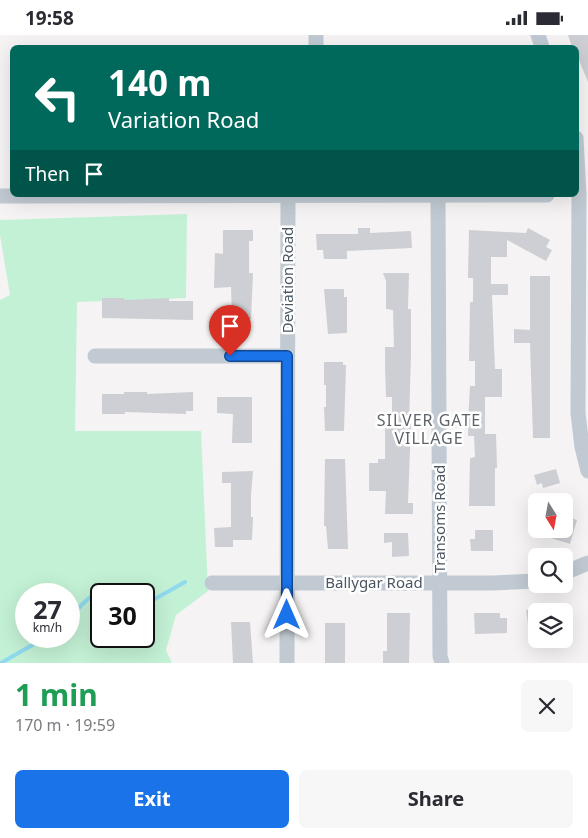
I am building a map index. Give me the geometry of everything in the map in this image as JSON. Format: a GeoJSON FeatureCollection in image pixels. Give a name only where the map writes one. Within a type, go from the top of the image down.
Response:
{"type":"FeatureCollection","features":[{"type":"Feature","properties":{"kind":"street"},"geometry":{"type":"LineString","coordinates":[[579,172],[581,195],[578,413],[582,447],[588,471]]}},
{"type":"Feature","properties":{"kind":"street","name":"Deviation Road"},"geometry":{"type":"LineString","coordinates":[[287,663],[288,197]]}},
{"type":"Feature","properties":{"kind":"street","name":"Transoms Road"},"geometry":{"type":"LineString","coordinates":[[438,197],[440,656],[442,663]]}},
{"type":"Feature","properties":{"kind":"street"},"geometry":{"type":"LineString","coordinates":[[95,357],[287,356]]}},
{"type":"Feature","properties":{"kind":"street"},"geometry":{"type":"LineString","coordinates":[[573,569],[588,563]]}},
{"type":"Feature","properties":{"kind":"street","name":"Ballygar Road"},"geometry":{"type":"LineString","coordinates":[[212,583],[528,581]]}},
{"type":"Feature","properties":{"kind":"green space"},"geometry":{"type":"Polygon","coordinates":[[[187,214],[186,298],[77,302],[75,431],[201,431],[208,591],[176,615],[166,650],[172,663],[0,663],[0,300],[10,295],[0,235],[0,220],[187,214]]]}},
{"type":"Feature","properties":{"kind":"building"},"geometry":{"type":"Polygon","coordinates":[[[568,35],[588,35],[588,82],[579,60],[579,45],[571,45],[568,35]]]}},
{"type":"Feature","properties":{"kind":"building"},"geometry":{"type":"Polygon","coordinates":[[[358,228],[370,228],[370,233],[411,231],[412,248],[347,251],[347,259],[324,259],[323,250],[317,250],[316,234],[358,234],[358,228]]]}},
{"type":"Feature","properties":{"kind":"building"},"geometry":{"type":"Polygon","coordinates":[[[528,228],[550,240],[546,247],[552,250],[546,261],[507,240],[507,257],[491,257],[491,284],[508,284],[508,295],[492,295],[495,369],[502,369],[502,397],[485,397],[485,434],[496,434],[495,506],[469,506],[470,458],[475,457],[474,436],[468,436],[468,422],[470,386],[475,386],[475,361],[469,361],[470,302],[473,302],[473,278],[468,278],[469,230],[526,233],[528,228]]]}},
{"type":"Feature","properties":{"kind":"building"},"geometry":{"type":"Polygon","coordinates":[[[223,230],[253,230],[253,241],[249,241],[249,273],[253,273],[251,319],[232,319],[231,287],[214,288],[215,253],[223,254],[223,230]]]}},
{"type":"Feature","properties":{"kind":"building"},"geometry":{"type":"Polygon","coordinates":[[[383,273],[409,273],[408,309],[411,309],[411,355],[409,422],[411,422],[408,503],[413,503],[413,514],[385,514],[386,491],[369,491],[369,463],[378,463],[378,459],[385,459],[385,423],[392,423],[392,397],[386,397],[385,347],[394,347],[393,310],[386,309],[386,281],[383,273]]]}},
{"type":"Feature","properties":{"kind":"building"},"geometry":{"type":"Polygon","coordinates":[[[530,276],[550,276],[550,438],[533,438],[530,343],[514,343],[514,329],[530,330],[530,276]]]}},
{"type":"Feature","properties":{"kind":"building"},"geometry":{"type":"Polygon","coordinates":[[[324,289],[344,289],[344,297],[347,297],[347,333],[328,334],[324,289]]]}},
{"type":"Feature","properties":{"kind":"building"},"geometry":{"type":"Polygon","coordinates":[[[102,298],[124,298],[125,300],[169,298],[169,301],[193,301],[193,320],[102,318],[102,298]]]}},
{"type":"Feature","properties":{"kind":"building"},"geometry":{"type":"Polygon","coordinates":[[[324,362],[343,362],[343,365],[346,365],[344,431],[325,431],[324,407],[326,407],[326,385],[324,385],[324,362]]]}},
{"type":"Feature","properties":{"kind":"building"},"geometry":{"type":"Polygon","coordinates":[[[124,392],[147,392],[147,394],[193,392],[193,411],[186,411],[186,414],[125,412],[125,414],[102,414],[102,394],[124,394],[124,392]]]}},
{"type":"Feature","properties":{"kind":"building"},"geometry":{"type":"Polygon","coordinates":[[[217,397],[252,397],[252,443],[232,443],[233,414],[217,413],[217,397]]]}},
{"type":"Feature","properties":{"kind":"building"},"geometry":{"type":"Polygon","coordinates":[[[325,459],[345,459],[348,549],[328,549],[326,526],[324,526],[325,459]]]}},
{"type":"Feature","properties":{"kind":"building"},"geometry":{"type":"Polygon","coordinates":[[[556,469],[560,483],[543,488],[542,483],[537,485],[534,475],[556,469]]]}},
{"type":"Feature","properties":{"kind":"building"},"geometry":{"type":"Polygon","coordinates":[[[253,471],[251,495],[251,517],[253,517],[252,540],[233,540],[233,547],[215,547],[214,528],[231,527],[231,483],[222,483],[222,472],[253,471]]]}},
{"type":"Feature","properties":{"kind":"building"},"geometry":{"type":"Polygon","coordinates":[[[573,519],[577,520],[573,534],[573,519]]]}},
{"type":"Feature","properties":{"kind":"building"},"geometry":{"type":"Polygon","coordinates":[[[475,530],[493,530],[493,551],[471,551],[470,539],[475,539],[475,530]]]}},
{"type":"Feature","properties":{"kind":"building"},"geometry":{"type":"Polygon","coordinates":[[[384,533],[408,533],[409,556],[392,557],[392,542],[384,543],[384,533]]]}},
{"type":"Feature","properties":{"kind":"building"},"geometry":{"type":"Polygon","coordinates":[[[551,538],[572,538],[570,544],[551,538]]]}},
{"type":"Feature","properties":{"kind":"building"},"geometry":{"type":"Polygon","coordinates":[[[387,613],[410,613],[409,663],[383,663],[383,651],[387,651],[387,613]]]}},
{"type":"Feature","properties":{"kind":"building"},"geometry":{"type":"Polygon","coordinates":[[[474,613],[500,613],[500,618],[507,618],[507,633],[475,634],[474,613]]]}},
{"type":"Feature","properties":{"kind":"building"},"geometry":{"type":"Polygon","coordinates":[[[231,622],[250,622],[253,663],[233,663],[231,622]]]}},
{"type":"Feature","properties":{"kind":"building"},"geometry":{"type":"Polygon","coordinates":[[[325,623],[345,623],[345,663],[325,663],[325,623]]]}},
{"type":"Feature","properties":{"kind":"waterway"},"geometry":{"type":"LineString","coordinates":[[155,599],[185,582]]}},
{"type":"Feature","properties":{"kind":"waterway"},"geometry":{"type":"LineString","coordinates":[[80,607],[90,598]]}},
{"type":"Feature","properties":{"kind":"waterway"},"geometry":{"type":"LineString","coordinates":[[1,663],[27,648]]}},
{"type":"Feature","properties":{"kind":"district","name":"SILVER GATE VILLAGE"},"geometry":{"type":"Point","coordinates":[429,429]}},
{"type":"Feature","properties":{"kind":"route"},"geometry":{"type":"LineString","coordinates":[[230,356],[287,356],[287,615]]}}]}
